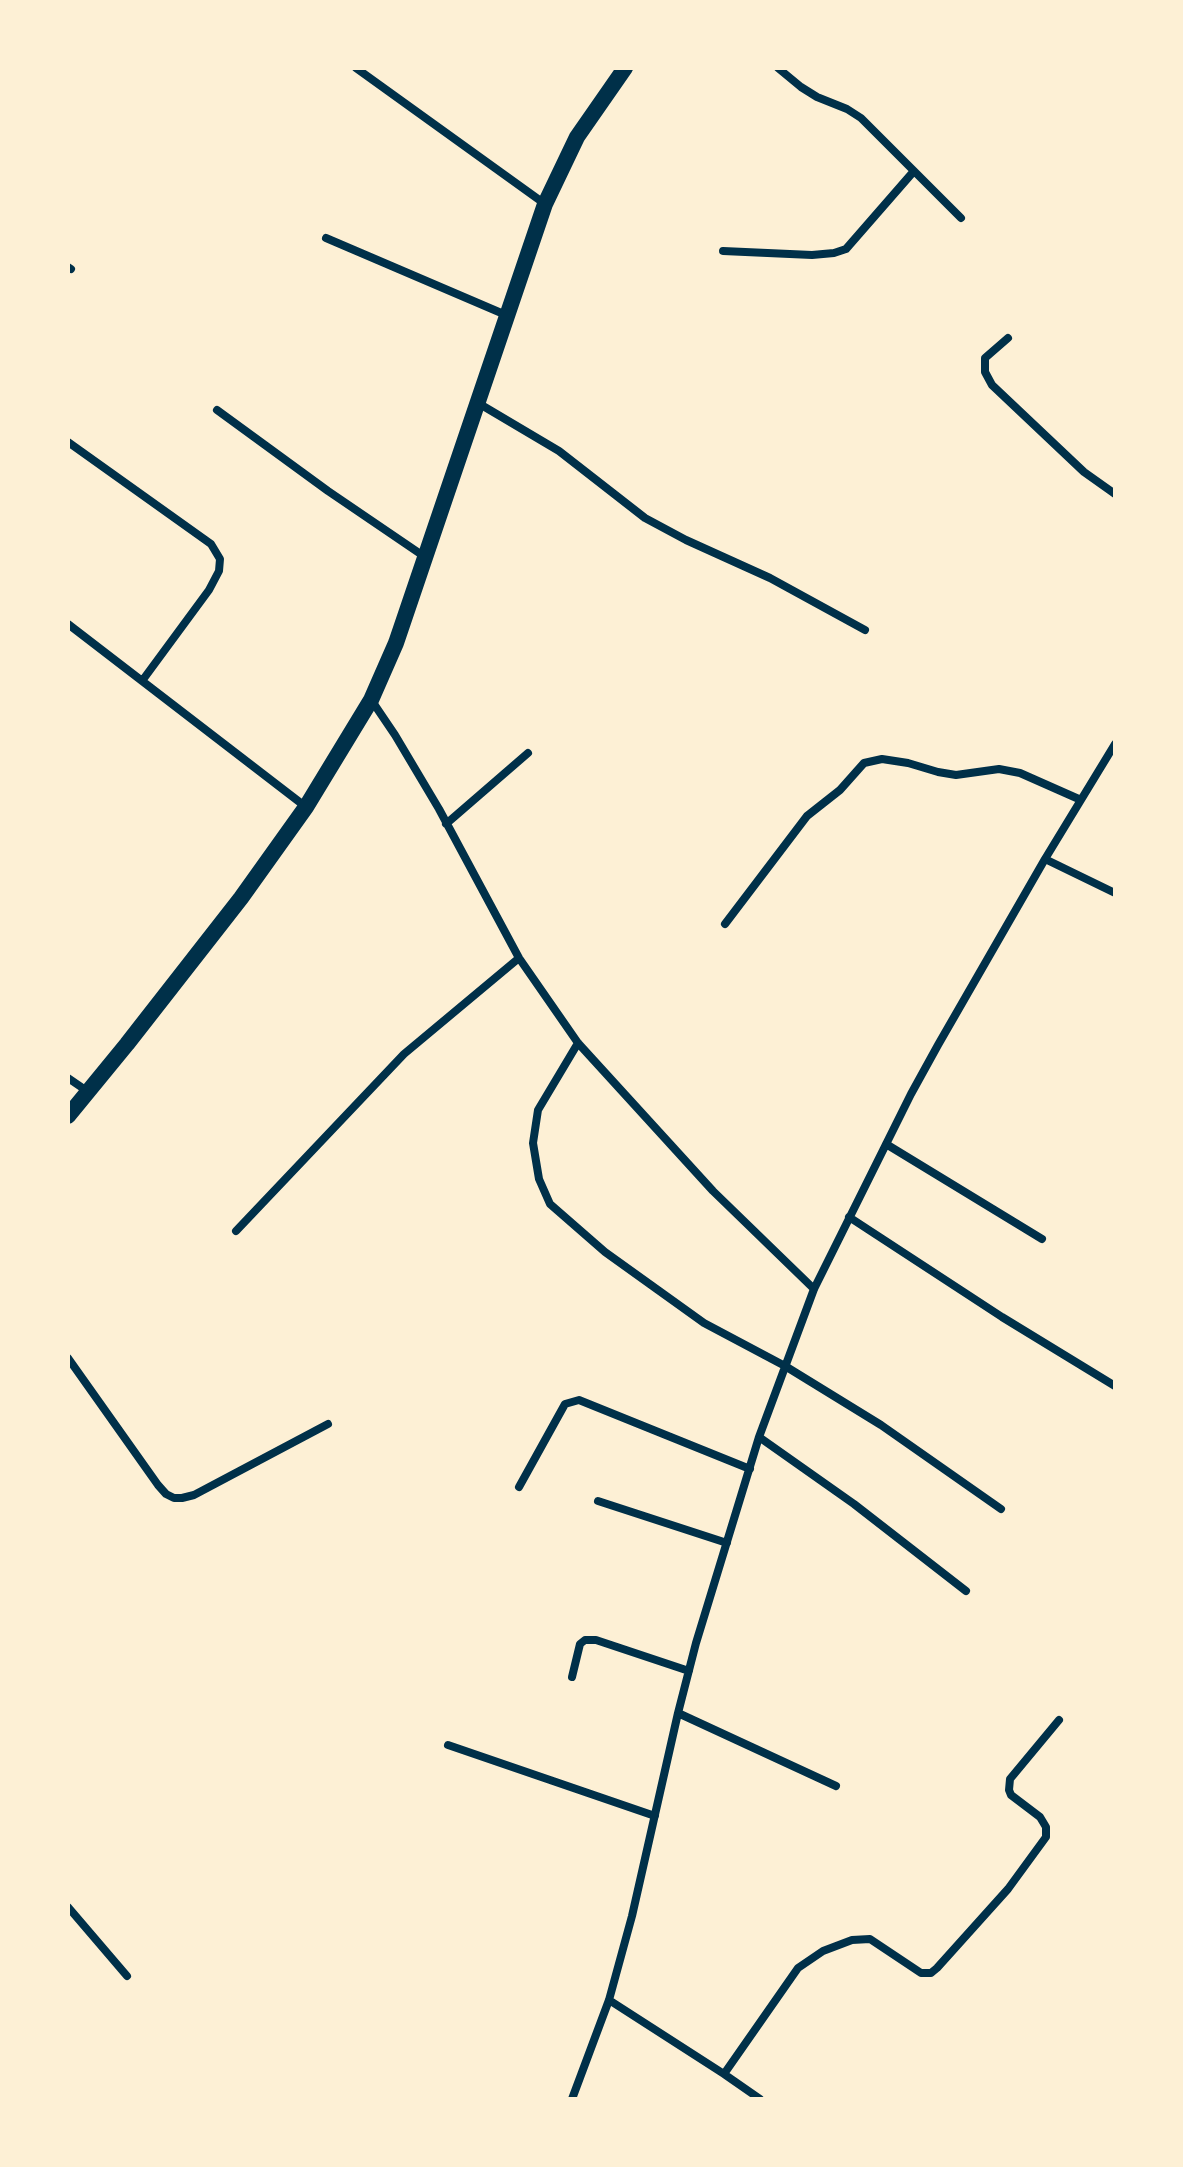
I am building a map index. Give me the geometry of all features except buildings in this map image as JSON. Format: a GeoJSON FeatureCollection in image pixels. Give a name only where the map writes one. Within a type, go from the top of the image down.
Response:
{"type":"FeatureCollection","features":[{"type":"Feature","properties":{"kind":"main road"},"geometry":{"type":"LineString","coordinates":[[68,1116],[241,898],[306,807],[371,700],[396,643],[545,204],[577,137],[625,68]]}},
{"type":"Feature","properties":{"kind":"street"},"geometry":{"type":"LineString","coordinates":[[356,68],[545,204]]}},
{"type":"Feature","properties":{"kind":"street"},"geometry":{"type":"LineString","coordinates":[[778,68],[817,97],[861,118],[961,218]]}},
{"type":"Feature","properties":{"kind":"street"},"geometry":{"type":"LineString","coordinates":[[723,251],[812,255],[846,249],[914,171]]}},
{"type":"Feature","properties":{"kind":"street"},"geometry":{"type":"LineString","coordinates":[[326,238],[506,315]]}},
{"type":"Feature","properties":{"kind":"street"},"geometry":{"type":"LineString","coordinates":[[1008,338],[985,358],[985,372],[992,385],[1084,472],[1115,494]]}},
{"type":"Feature","properties":{"kind":"street"},"geometry":{"type":"LineString","coordinates":[[478,403],[559,451],[645,518],[770,578],[865,630]]}},
{"type":"Feature","properties":{"kind":"street"},"geometry":{"type":"LineString","coordinates":[[217,410],[425,557]]}},
{"type":"Feature","properties":{"kind":"street"},"geometry":{"type":"LineString","coordinates":[[68,442],[211,544],[220,559],[219,571],[209,590],[142,681]]}},
{"type":"Feature","properties":{"kind":"street"},"geometry":{"type":"LineString","coordinates":[[68,624],[306,807]]}},
{"type":"Feature","properties":{"kind":"street"},"geometry":{"type":"LineString","coordinates":[[371,700],[395,735],[519,958],[578,1043],[713,1191],[814,1289]]}},
{"type":"Feature","properties":{"kind":"street"},"geometry":{"type":"LineString","coordinates":[[572,2099],[609,2000],[632,1916],[678,1713],[727,1543],[759,1437],[814,1289],[938,1045],[1115,744]]}},
{"type":"Feature","properties":{"kind":"street"},"geometry":{"type":"LineString","coordinates":[[446,824],[528,753]]}},
{"type":"Feature","properties":{"kind":"street"},"geometry":{"type":"LineString","coordinates":[[725,924],[807,816],[840,790],[864,763],[882,759],[956,775],[999,769],[1020,773],[1081,800]]}},
{"type":"Feature","properties":{"kind":"street"},"geometry":{"type":"LineString","coordinates":[[1045,859],[1115,893]]}},
{"type":"Feature","properties":{"kind":"street"},"geometry":{"type":"LineString","coordinates":[[236,1231],[404,1054],[519,958]]}},
{"type":"Feature","properties":{"kind":"street"},"geometry":{"type":"LineString","coordinates":[[578,1043],[538,1110],[533,1143],[539,1179],[550,1204],[605,1252],[704,1323],[785,1366],[881,1425],[1001,1509]]}},
{"type":"Feature","properties":{"kind":"street"},"geometry":{"type":"LineString","coordinates":[[68,1078],[88,1091]]}},
{"type":"Feature","properties":{"kind":"street"},"geometry":{"type":"LineString","coordinates":[[886,1144],[1042,1239]]}},
{"type":"Feature","properties":{"kind":"street"},"geometry":{"type":"LineString","coordinates":[[849,1217],[1115,1386]]}},
{"type":"Feature","properties":{"kind":"street"},"geometry":{"type":"LineString","coordinates":[[68,1358],[158,1485],[174,1498],[194,1495],[328,1424]]}},
{"type":"Feature","properties":{"kind":"street"},"geometry":{"type":"LineString","coordinates":[[519,1487],[565,1404],[579,1400],[750,1469]]}},
{"type":"Feature","properties":{"kind":"street"},"geometry":{"type":"LineString","coordinates":[[759,1437],[822,1480],[966,1591]]}},
{"type":"Feature","properties":{"kind":"street"},"geometry":{"type":"LineString","coordinates":[[598,1501],[727,1543]]}},
{"type":"Feature","properties":{"kind":"street"},"geometry":{"type":"LineString","coordinates":[[572,1677],[580,1644],[585,1640],[596,1640],[689,1671]]}},
{"type":"Feature","properties":{"kind":"street"},"geometry":{"type":"LineString","coordinates":[[678,1713],[836,1786]]}},
{"type":"Feature","properties":{"kind":"street"},"geometry":{"type":"LineString","coordinates":[[724,2074],[798,1968],[823,1951],[852,1940],[870,1939],[921,1973],[931,1973],[937,1968],[1008,1889],[1046,1837],[1046,1827],[1040,1817],[1011,1795],[1010,1779],[1059,1720]]}},
{"type":"Feature","properties":{"kind":"street"},"geometry":{"type":"LineString","coordinates":[[448,1745],[655,1816]]}},
{"type":"Feature","properties":{"kind":"street"},"geometry":{"type":"LineString","coordinates":[[68,1907],[127,1976]]}},
{"type":"Feature","properties":{"kind":"street"},"geometry":{"type":"LineString","coordinates":[[609,2000],[760,2099]]}}]}
